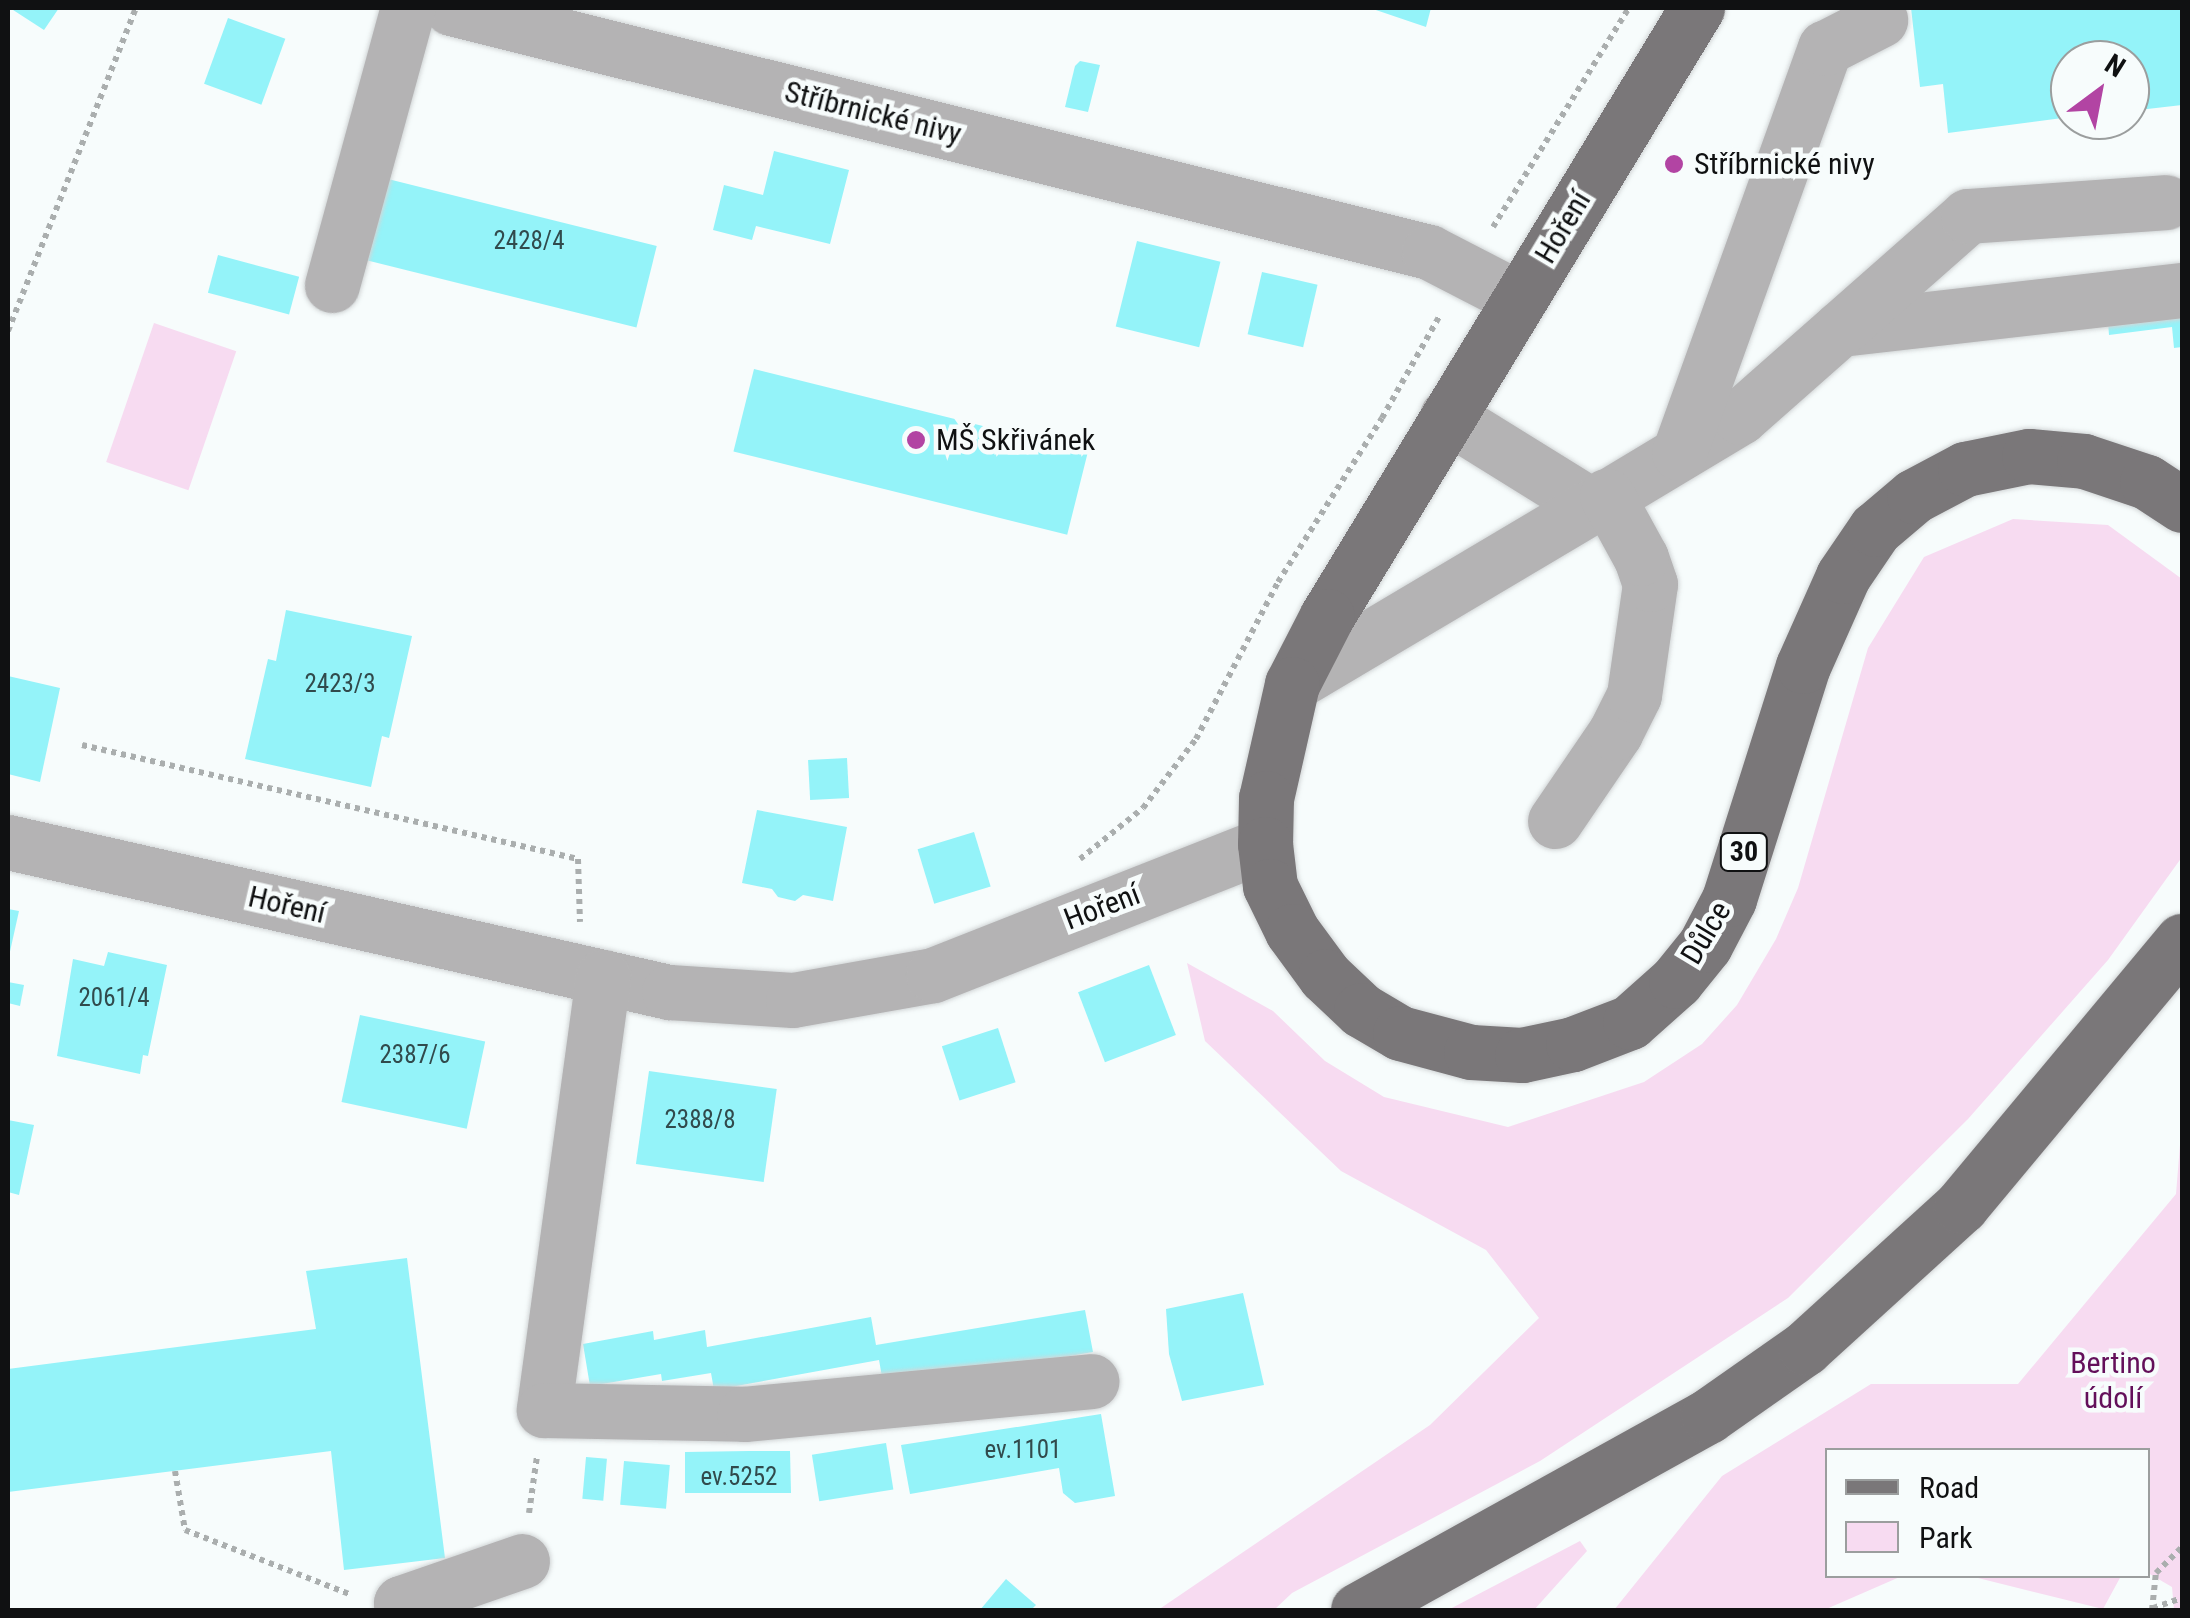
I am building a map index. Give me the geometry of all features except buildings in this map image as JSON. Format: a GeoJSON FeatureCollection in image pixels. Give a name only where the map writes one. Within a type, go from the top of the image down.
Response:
{"type":"FeatureCollection","features":[{"type":"Feature","properties":{"kind":"main road","name":"Hoření"},"geometry":{"type":"LineString","coordinates":[[1265,844],[1266,798],[1292,684],[1327,616],[1696,8]]}},
{"type":"Feature","properties":{"kind":"main road","name":"Důlce"},"geometry":{"type":"LineString","coordinates":[[1265,844],[1270,886],[1292,932],[1325,976],[1361,1010],[1400,1033],[1470,1052],[1522,1055],[1573,1044],[1630,1022],[1676,980],[1705,945],[1729,898],[1803,666],[1843,576],[1875,529],[1914,496],[1965,469],[2029,456],[2084,461],[2146,482],[2182,506]]}},
{"type":"Feature","properties":{"kind":"main road"},"geometry":{"type":"LineString","coordinates":[[1358,1610],[1708,1416],[1805,1348],[1961,1206],[2182,941]]}},
{"type":"Feature","properties":{"kind":"street"},"geometry":{"type":"LineString","coordinates":[[332,285],[408,8]]}},
{"type":"Feature","properties":{"kind":"street","name":"Stříbrnické nivy"},"geometry":{"type":"LineString","coordinates":[[451,8],[1429,252],[1520,299]]}},
{"type":"Feature","properties":{"kind":"street"},"geometry":{"type":"LineString","coordinates":[[1679,453],[1825,48],[1870,14]]}},
{"type":"Feature","properties":{"kind":"street"},"geometry":{"type":"LineString","coordinates":[[1292,684],[1740,417],[1968,216],[2166,202]]}},
{"type":"Feature","properties":{"kind":"street"},"geometry":{"type":"LineString","coordinates":[[1840,328],[2182,290]]}},
{"type":"Feature","properties":{"kind":"street"},"geometry":{"type":"LineString","coordinates":[[1447,416],[1600,501],[1642,558],[1650,584],[1634,695],[1615,733],[1555,821]]}},
{"type":"Feature","properties":{"kind":"street","name":"Hoření"},"geometry":{"type":"LineString","coordinates":[[8,842],[592,958],[670,992],[793,1000],[933,975],[1265,844]]}},
{"type":"Feature","properties":{"kind":"street"},"geometry":{"type":"LineString","coordinates":[[592,958],[544,1410],[744,1414],[1091,1382]]}},
{"type":"Feature","properties":{"kind":"street"},"geometry":{"type":"LineString","coordinates":[[377,1602],[401,1603],[522,1561]]}},
{"type":"Feature","properties":{"kind":"path"},"geometry":{"type":"LineString","coordinates":[[8,331],[136,8]]}},
{"type":"Feature","properties":{"kind":"path"},"geometry":{"type":"LineString","coordinates":[[1074,864],[1143,808],[1196,739],[1278,582],[1382,418],[1467,270],[1629,8]]}},
{"type":"Feature","properties":{"kind":"path"},"geometry":{"type":"LineString","coordinates":[[82,745],[578,859],[592,958]]}},
{"type":"Feature","properties":{"kind":"path"},"geometry":{"type":"LineString","coordinates":[[175,1471],[185,1530],[377,1602]]}},
{"type":"Feature","properties":{"kind":"path"},"geometry":{"type":"LineString","coordinates":[[2182,1547],[2156,1573],[2152,1609],[2182,1598]]}},
{"type":"Feature","properties":{"kind":"green space"},"geometry":{"type":"Polygon","coordinates":[[[154,323],[236,351],[188,490],[106,462],[154,323]]]}},
{"type":"Feature","properties":{"kind":"green space"},"geometry":{"type":"Polygon","coordinates":[[[2013,519],[2108,525],[2182,579],[2182,857],[2108,960],[1968,1119],[1788,1298],[1540,1461],[1292,1593],[1274,1610],[1158,1610],[1430,1425],[1539,1318],[1486,1250],[1341,1171],[1205,1041],[1187,963],[1273,1011],[1325,1061],[1384,1097],[1508,1127],[1644,1082],[1702,1044],[1737,1005],[1776,939],[1798,888],[1868,648],[1924,557],[2013,519]]]}},
{"type":"Feature","properties":{"kind":"green space","name":"Bertino údolí"},"geometry":{"type":"Polygon","coordinates":[[[2182,1120],[2182,1610],[2174,1610],[2172,1587],[2150,1574],[2150,1448],[1825,1448],[1825,1578],[1897,1578],[1824,1610],[1614,1610],[1722,1476],[1871,1384],[2018,1384],[2176,1194],[2182,1120]]]}},
{"type":"Feature","properties":{"kind":"green space"},"geometry":{"type":"Polygon","coordinates":[[[1580,1541],[1587,1551],[1534,1610],[1448,1610],[1580,1541]]]}},
{"type":"Feature","properties":{"kind":"green space"},"geometry":{"type":"Polygon","coordinates":[[[1978,1578],[2120,1578],[2103,1609],[1978,1578]]]}},
{"type":"Feature","properties":{"kind":"place","name":"Stříbrnické nivy"},"geometry":{"type":"Point","coordinates":[1674,164]}},
{"type":"Feature","properties":{"kind":"place","name":"MŠ Skřivánek"},"geometry":{"type":"Point","coordinates":[916,440]}}]}
